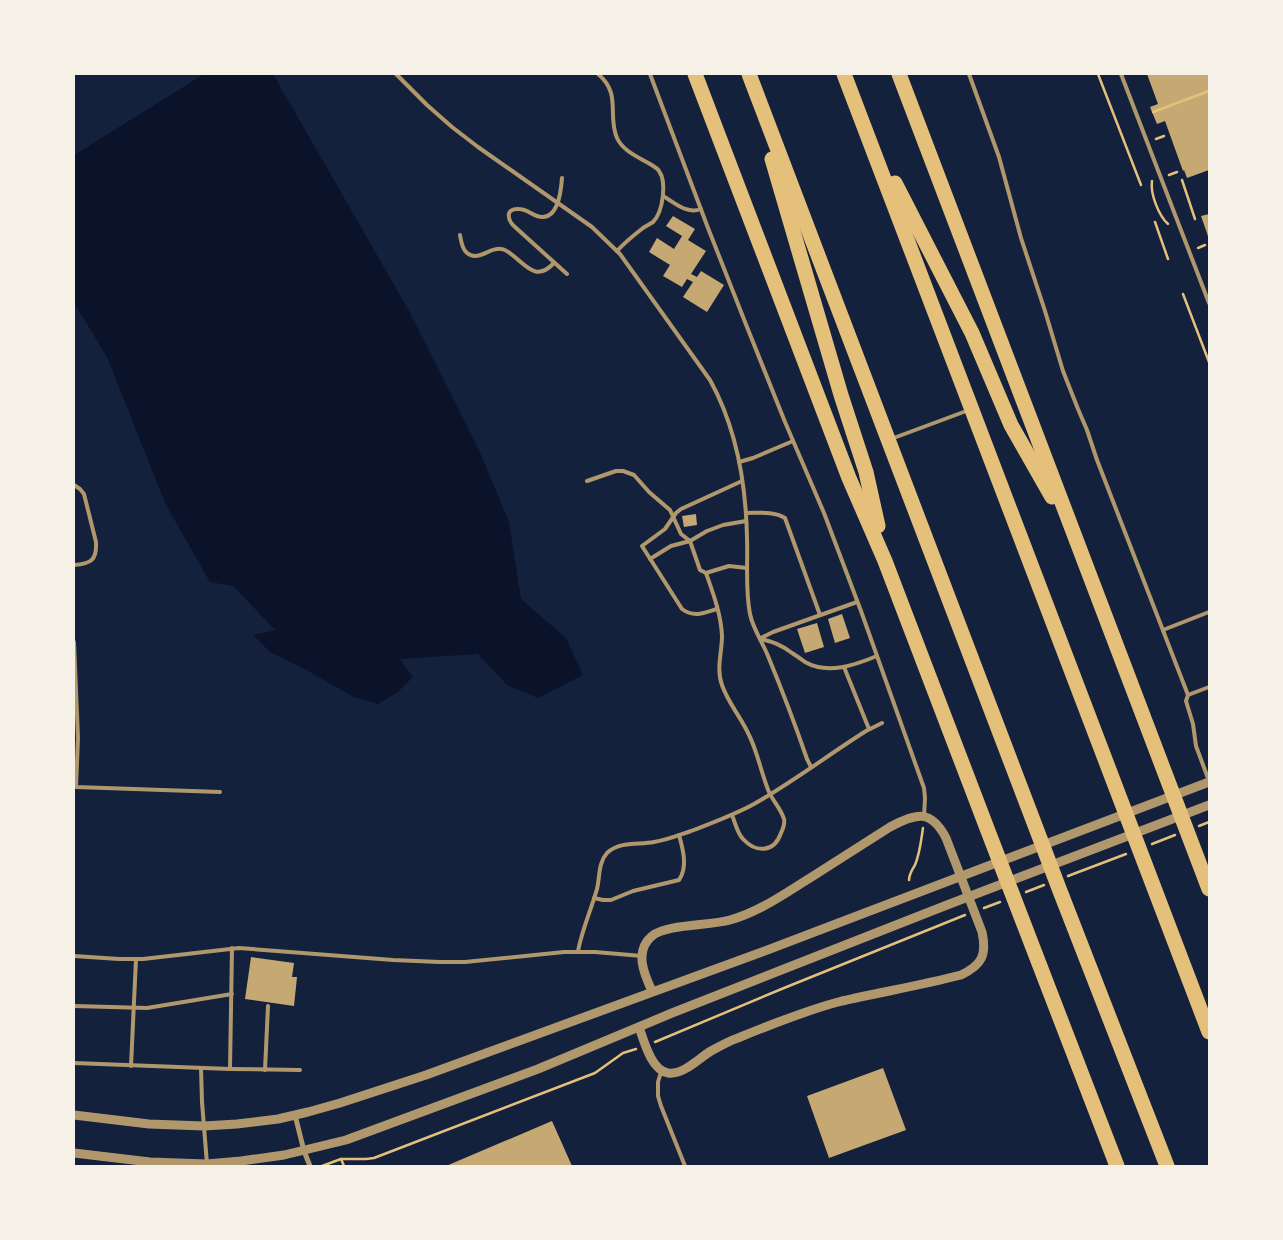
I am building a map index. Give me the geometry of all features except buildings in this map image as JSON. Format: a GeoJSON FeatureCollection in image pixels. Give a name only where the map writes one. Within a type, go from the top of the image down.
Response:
{"type":"FeatureCollection","features":[{"type":"Feature","properties":{"kind":"highway"},"geometry":{"type":"LineString","coordinates":[[695,74],[849,478],[886,561],[1117,1166]]}},
{"type":"Feature","properties":{"kind":"highway"},"geometry":{"type":"LineString","coordinates":[[748,74],[841,395],[866,472],[886,561]]}},
{"type":"Feature","properties":{"kind":"highway"},"geometry":{"type":"LineString","coordinates":[[748,74],[1167,1166]]}},
{"type":"Feature","properties":{"kind":"highway"},"geometry":{"type":"LineString","coordinates":[[844,74],[1209,1032]]}},
{"type":"Feature","properties":{"kind":"highway"},"geometry":{"type":"LineString","coordinates":[[899,74],[1209,889]]}},
{"type":"Feature","properties":{"kind":"highway"},"geometry":{"type":"LineString","coordinates":[[905,74],[908,98]]}},
{"type":"Feature","properties":{"kind":"highway"},"geometry":{"type":"LineString","coordinates":[[861,116],[972,333],[1011,425],[1076,540]]}},
{"type":"Feature","properties":{"kind":"street"},"geometry":{"type":"LineString","coordinates":[[74,1115],[150,1124],[204,1126],[278,1119],[340,1103],[426,1075],[652,991],[709,972],[1209,781]]}},
{"type":"Feature","properties":{"kind":"street"},"geometry":{"type":"LineString","coordinates":[[74,1153],[150,1162],[207,1164],[284,1155],[362,1134],[538,1068],[947,905],[1209,805]]}},
{"type":"Feature","properties":{"kind":"street"},"geometry":{"type":"LineString","coordinates":[[639,1027],[654,1062],[661,1070],[669,1073],[678,1072],[724,1044],[814,1010],[956,976],[969,971],[980,962],[984,953],[984,941],[946,838],[932,820],[913,816],[890,827],[775,900],[749,913],[722,922],[673,928],[658,932],[647,941],[642,956],[645,973],[652,991]]}},
{"type":"Feature","properties":{"kind":"street"},"geometry":{"type":"LineString","coordinates":[[295,1115],[304,1151],[310,1166]]}},
{"type":"Feature","properties":{"kind":"lane"},"geometry":{"type":"LineString","coordinates":[[396,74],[452,127],[592,227],[617,251],[710,380],[718,395],[734,441],[739,462],[746,513],[748,605],[753,626],[767,654],[811,768]]}},
{"type":"Feature","properties":{"kind":"lane"},"geometry":{"type":"LineString","coordinates":[[598,74],[609,85],[613,100],[618,140],[626,149],[655,167],[660,172],[663,182],[660,210],[655,220],[628,240],[617,251]]}},
{"type":"Feature","properties":{"kind":"lane"},"geometry":{"type":"LineString","coordinates":[[650,74],[701,209],[824,513],[877,656],[924,788],[924,817]]}},
{"type":"Feature","properties":{"kind":"lane"},"geometry":{"type":"LineString","coordinates":[[969,74],[999,157],[1021,238],[1063,371],[1188,695],[1186,701],[1193,724],[1196,746],[1209,781]]}},
{"type":"Feature","properties":{"kind":"lane"},"geometry":{"type":"LineString","coordinates":[[1121,74],[1209,303]]}},
{"type":"Feature","properties":{"kind":"lane"},"geometry":{"type":"LineString","coordinates":[[562,178],[559,203],[547,216],[537,216],[521,208],[512,210],[509,215],[510,222],[567,274]]}},
{"type":"Feature","properties":{"kind":"lane"},"geometry":{"type":"LineString","coordinates":[[662,196],[689,211],[701,209]]}},
{"type":"Feature","properties":{"kind":"lane"},"geometry":{"type":"LineString","coordinates":[[460,235],[465,252],[472,256],[481,255],[498,248],[537,272],[546,270],[554,262]]}},
{"type":"Feature","properties":{"kind":"lane"},"geometry":{"type":"LineString","coordinates":[[888,440],[971,410]]}},
{"type":"Feature","properties":{"kind":"lane"},"geometry":{"type":"LineString","coordinates":[[739,462],[753,458],[793,440]]}},
{"type":"Feature","properties":{"kind":"lane"},"geometry":{"type":"LineString","coordinates":[[587,481],[610,472],[623,471],[634,475],[649,492],[670,510],[681,534],[690,541],[700,570],[706,574],[714,595],[720,622],[722,637],[721,684],[749,734],[770,794],[781,812],[784,824],[779,839],[771,847],[764,849],[749,844],[740,836],[732,814]]}},
{"type":"Feature","properties":{"kind":"lane"},"geometry":{"type":"LineString","coordinates":[[717,609],[696,615],[686,612],[679,606],[642,546],[665,529],[680,509],[742,481]]}},
{"type":"Feature","properties":{"kind":"lane"},"geometry":{"type":"LineString","coordinates":[[74,485],[84,494],[96,542],[94,557],[90,562],[74,565]]}},
{"type":"Feature","properties":{"kind":"lane"},"geometry":{"type":"LineString","coordinates":[[746,513],[774,514],[785,518],[820,615]]}},
{"type":"Feature","properties":{"kind":"lane"},"geometry":{"type":"LineString","coordinates":[[650,559],[671,546],[690,541],[707,531],[723,525],[746,521]]}},
{"type":"Feature","properties":{"kind":"lane"},"geometry":{"type":"LineString","coordinates":[[706,574],[729,566],[747,568]]}},
{"type":"Feature","properties":{"kind":"lane"},"geometry":{"type":"LineString","coordinates":[[760,639],[773,632],[857,602]]}},
{"type":"Feature","properties":{"kind":"lane"},"geometry":{"type":"LineString","coordinates":[[1163,630],[1209,612]]}},
{"type":"Feature","properties":{"kind":"lane"},"geometry":{"type":"LineString","coordinates":[[760,639],[782,646],[806,663],[814,666],[844,667],[858,664],[877,656]]}},
{"type":"Feature","properties":{"kind":"lane"},"geometry":{"type":"LineString","coordinates":[[74,642],[78,738],[76,786],[220,792]]}},
{"type":"Feature","properties":{"kind":"lane"},"geometry":{"type":"LineString","coordinates":[[844,667],[869,729]]}},
{"type":"Feature","properties":{"kind":"lane"},"geometry":{"type":"LineString","coordinates":[[1188,695],[1209,687]]}},
{"type":"Feature","properties":{"kind":"lane"},"geometry":{"type":"LineString","coordinates":[[578,951],[581,935],[597,889],[601,864],[606,854],[612,849],[627,845],[653,843],[680,835],[732,814],[770,794],[841,746],[882,723]]}},
{"type":"Feature","properties":{"kind":"lane"},"geometry":{"type":"LineString","coordinates":[[594,898],[611,900],[633,891],[679,880],[683,872],[684,860],[680,835]]}},
{"type":"Feature","properties":{"kind":"lane"},"geometry":{"type":"LineString","coordinates":[[74,956],[104,959],[136,959],[232,948],[251,948],[440,962],[465,962],[578,951],[642,956]]}},
{"type":"Feature","properties":{"kind":"lane"},"geometry":{"type":"LineString","coordinates":[[230,1069],[232,948]]}},
{"type":"Feature","properties":{"kind":"lane"},"geometry":{"type":"LineString","coordinates":[[131,1066],[136,959]]}},
{"type":"Feature","properties":{"kind":"lane"},"geometry":{"type":"LineString","coordinates":[[74,1006],[157,1008],[232,994]]}},
{"type":"Feature","properties":{"kind":"lane"},"geometry":{"type":"LineString","coordinates":[[265,1070],[268,1006]]}},
{"type":"Feature","properties":{"kind":"lane"},"geometry":{"type":"LineString","coordinates":[[74,1063],[300,1070]]}},
{"type":"Feature","properties":{"kind":"lane"},"geometry":{"type":"LineString","coordinates":[[201,1068],[207,1164]]}},
{"type":"Feature","properties":{"kind":"lane"},"geometry":{"type":"LineString","coordinates":[[661,1070],[658,1082],[660,1106],[685,1166]]}},
{"type":"Feature","properties":{"kind":"path"},"geometry":{"type":"LineString","coordinates":[[1098,74],[1141,186]]}},
{"type":"Feature","properties":{"kind":"path"},"geometry":{"type":"LineString","coordinates":[[1153,112],[1209,91]]}},
{"type":"Feature","properties":{"kind":"path"},"geometry":{"type":"LineString","coordinates":[[1182,180],[1195,219]]}},
{"type":"Feature","properties":{"kind":"path"},"geometry":{"type":"LineString","coordinates":[[1152,181],[1151,189],[1162,219],[1168,224]]}},
{"type":"Feature","properties":{"kind":"path"},"geometry":{"type":"LineString","coordinates":[[1155,222],[1168,259]]}},
{"type":"Feature","properties":{"kind":"path"},"geometry":{"type":"LineString","coordinates":[[1183,294],[1209,362]]}},
{"type":"Feature","properties":{"kind":"path"},"geometry":{"type":"LineString","coordinates":[[909,880],[909,875],[919,853],[924,817]]}},
{"type":"Feature","properties":{"kind":"path"},"geometry":{"type":"LineString","coordinates":[[1191,829],[1209,822]]}},
{"type":"Feature","properties":{"kind":"path"},"geometry":{"type":"LineString","coordinates":[[1145,847],[1182,833]]}},
{"type":"Feature","properties":{"kind":"path"},"geometry":{"type":"LineString","coordinates":[[1062,878],[1127,854]]}},
{"type":"Feature","properties":{"kind":"path"},"geometry":{"type":"LineString","coordinates":[[1026,892],[1044,885]]}},
{"type":"Feature","properties":{"kind":"path"},"geometry":{"type":"LineString","coordinates":[[980,909],[1008,899]]}},
{"type":"Feature","properties":{"kind":"path"},"geometry":{"type":"LineString","coordinates":[[665,1039],[784,988],[971,913]]}},
{"type":"Feature","properties":{"kind":"path"},"geometry":{"type":"LineString","coordinates":[[322,1166],[341,1159],[374,1158],[595,1073],[623,1053]]}},
{"type":"Feature","properties":{"kind":"path"},"geometry":{"type":"LineString","coordinates":[[341,1159],[344,1166]]}},
{"type":"Feature","properties":{"kind":"water"},"geometry":{"type":"Polygon","coordinates":[[[204,74],[273,74],[408,309],[479,450],[509,522],[521,599],[566,638],[583,675],[538,698],[507,685],[478,654],[400,659],[413,677],[398,692],[378,704],[354,697],[270,652],[253,635],[275,630],[233,586],[210,582],[165,503],[107,357],[74,303],[74,155],[204,74]]]}}]}
